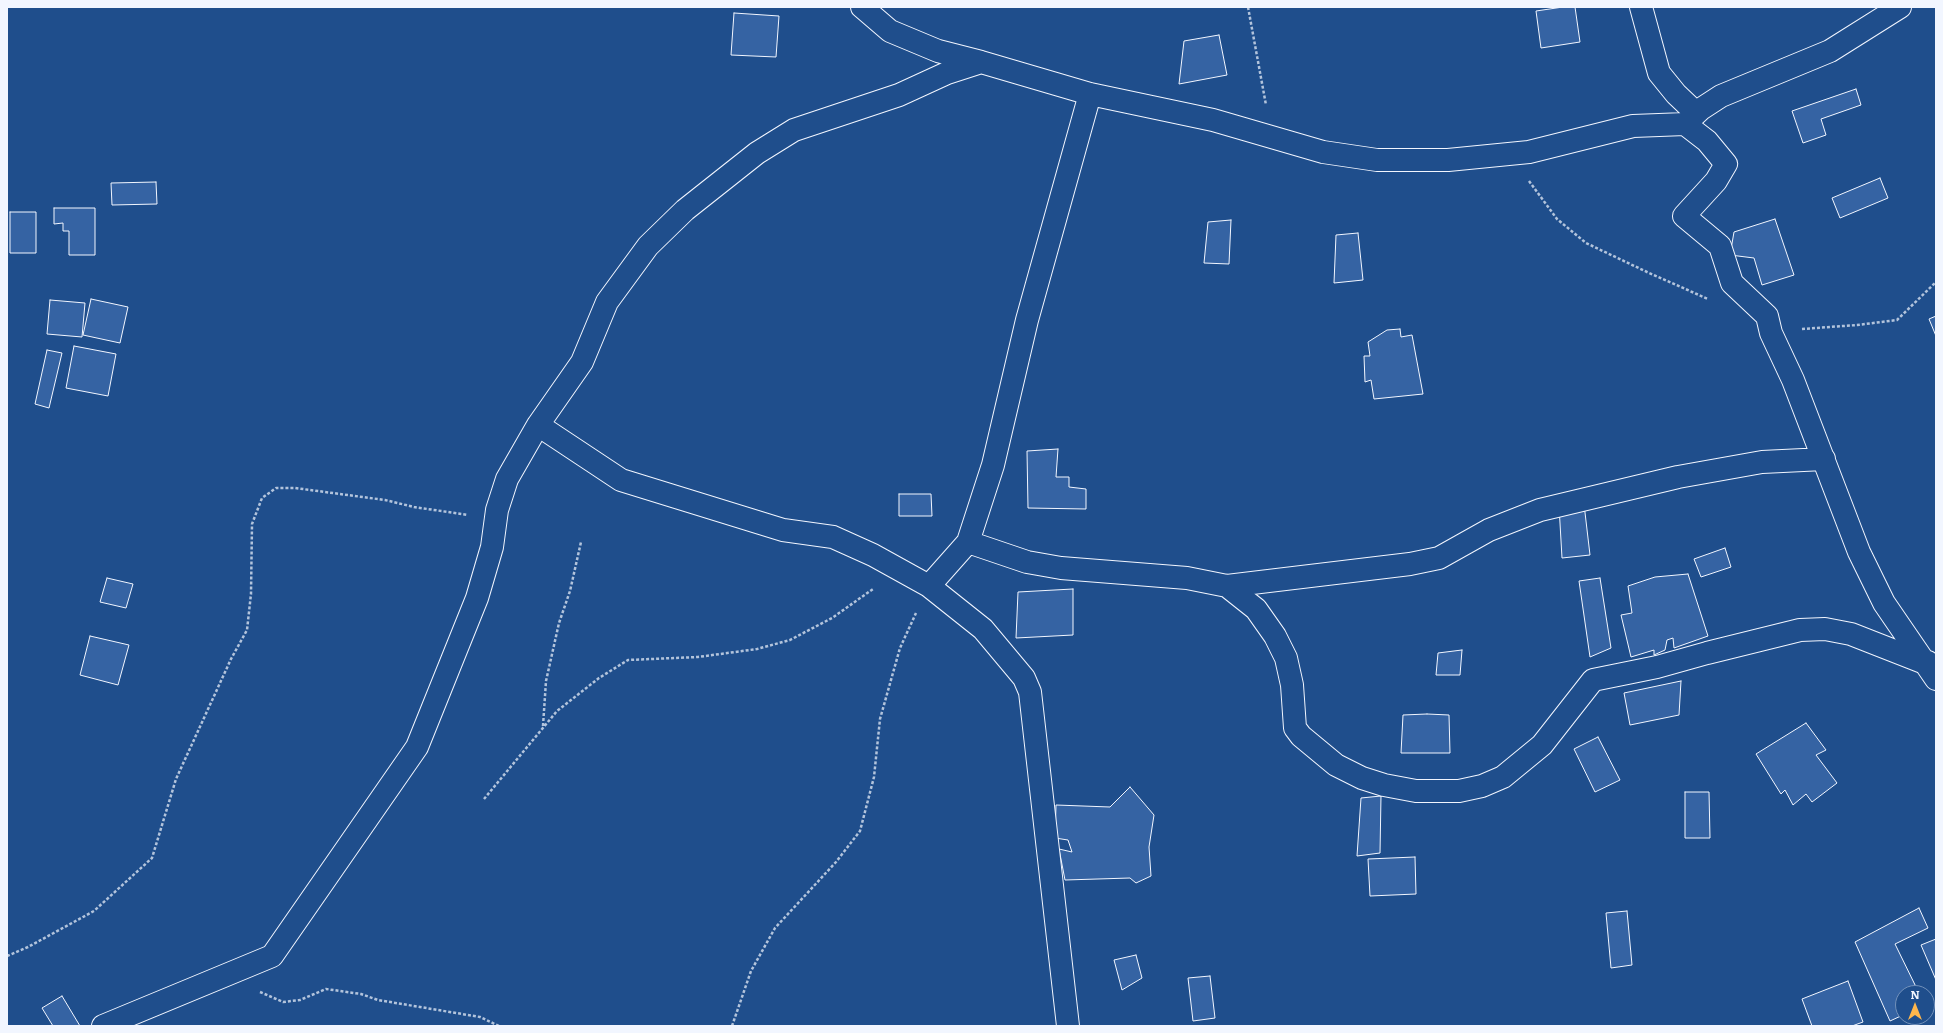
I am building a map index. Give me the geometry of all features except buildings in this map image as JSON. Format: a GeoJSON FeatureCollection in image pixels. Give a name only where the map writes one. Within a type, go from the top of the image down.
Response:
{"type":"FeatureCollection","features":[{"type":"Feature","properties":{"kind":"street"},"geometry":{"type":"LineString","coordinates":[[862,7],[890,31],[938,52],[982,62],[1090,94],[1213,120],[1323,152],[1377,160],[1448,160],[1529,152],[1633,126],[1691,118],[1721,96],[1830,52],[1900,7]]}},
{"type":"Feature","properties":{"kind":"street"},"geometry":{"type":"LineString","coordinates":[[1640,7],[1659,74],[1676,94],[1707,141],[1726,164],[1716,181],[1684,216],[1720,246],[1732,283],[1767,316],[1771,333],[1793,380],[1859,552],[1884,603],[1932,667]]}},
{"type":"Feature","properties":{"kind":"street"},"geometry":{"type":"LineString","coordinates":[[104,1026],[272,956],[417,747],[477,598],[492,547],[497,510],[507,479],[538,424],[582,362],[607,302],[648,246],[685,210],[757,153],[794,130],[899,95],[946,74],[982,62]]}},
{"type":"Feature","properties":{"kind":"street"},"geometry":{"type":"LineString","coordinates":[[928,586],[968,542],[993,464],[1027,320],[1090,94]]}},
{"type":"Feature","properties":{"kind":"street"},"geometry":{"type":"LineString","coordinates":[[538,424],[622,480],[783,530],[833,537],[873,555],[928,586],[983,629],[1024,678],[1030,692],[1068,1026]]}},
{"type":"Feature","properties":{"kind":"street"},"geometry":{"type":"LineString","coordinates":[[968,542],[1027,562],[1062,568],[1186,578],[1227,586],[1410,564],[1440,558],[1489,530],[1540,510],[1678,478],[1762,462],[1824,460]]}},
{"type":"Feature","properties":{"kind":"street"},"geometry":{"type":"LineString","coordinates":[[1227,586],[1256,609],[1275,636],[1286,658],[1292,685],[1295,728],[1301,736],[1336,765],[1362,778],[1384,785],[1416,791],[1459,791],[1482,786],[1503,777],[1542,745],[1593,680],[1658,667],[1706,653],[1800,630],[1825,629],[1851,634],[1932,667]]}},
{"type":"Feature","properties":{"kind":"path"},"geometry":{"type":"LineString","coordinates":[[1248,7],[1272,137]]}},
{"type":"Feature","properties":{"kind":"path"},"geometry":{"type":"LineString","coordinates":[[1512,154],[1539,196],[1557,219],[1586,242],[1693,294],[1713,301]]}},
{"type":"Feature","properties":{"kind":"path"},"geometry":{"type":"LineString","coordinates":[[1771,333],[1897,320],[1936,282]]}},
{"type":"Feature","properties":{"kind":"path"},"geometry":{"type":"LineString","coordinates":[[7,956],[28,947],[94,911],[152,858],[176,779],[231,659],[247,630],[251,594],[252,524],[262,498],[276,488],[295,488],[386,500],[414,507],[488,518],[497,510]]}},
{"type":"Feature","properties":{"kind":"path"},"geometry":{"type":"LineString","coordinates":[[543,727],[546,681],[559,623],[570,591],[582,542]]}},
{"type":"Feature","properties":{"kind":"path"},"geometry":{"type":"LineString","coordinates":[[484,799],[557,711],[599,678],[628,660],[698,657],[757,649],[790,640],[832,618],[900,570]]}},
{"type":"Feature","properties":{"kind":"path"},"geometry":{"type":"LineString","coordinates":[[732,1026],[750,971],[775,928],[836,862],[860,831],[874,777],[882,712],[900,648],[928,586]]}},
{"type":"Feature","properties":{"kind":"path"},"geometry":{"type":"LineString","coordinates":[[223,976],[283,1002],[300,1000],[326,989],[361,994],[378,1000],[480,1017],[498,1026]]}}]}
